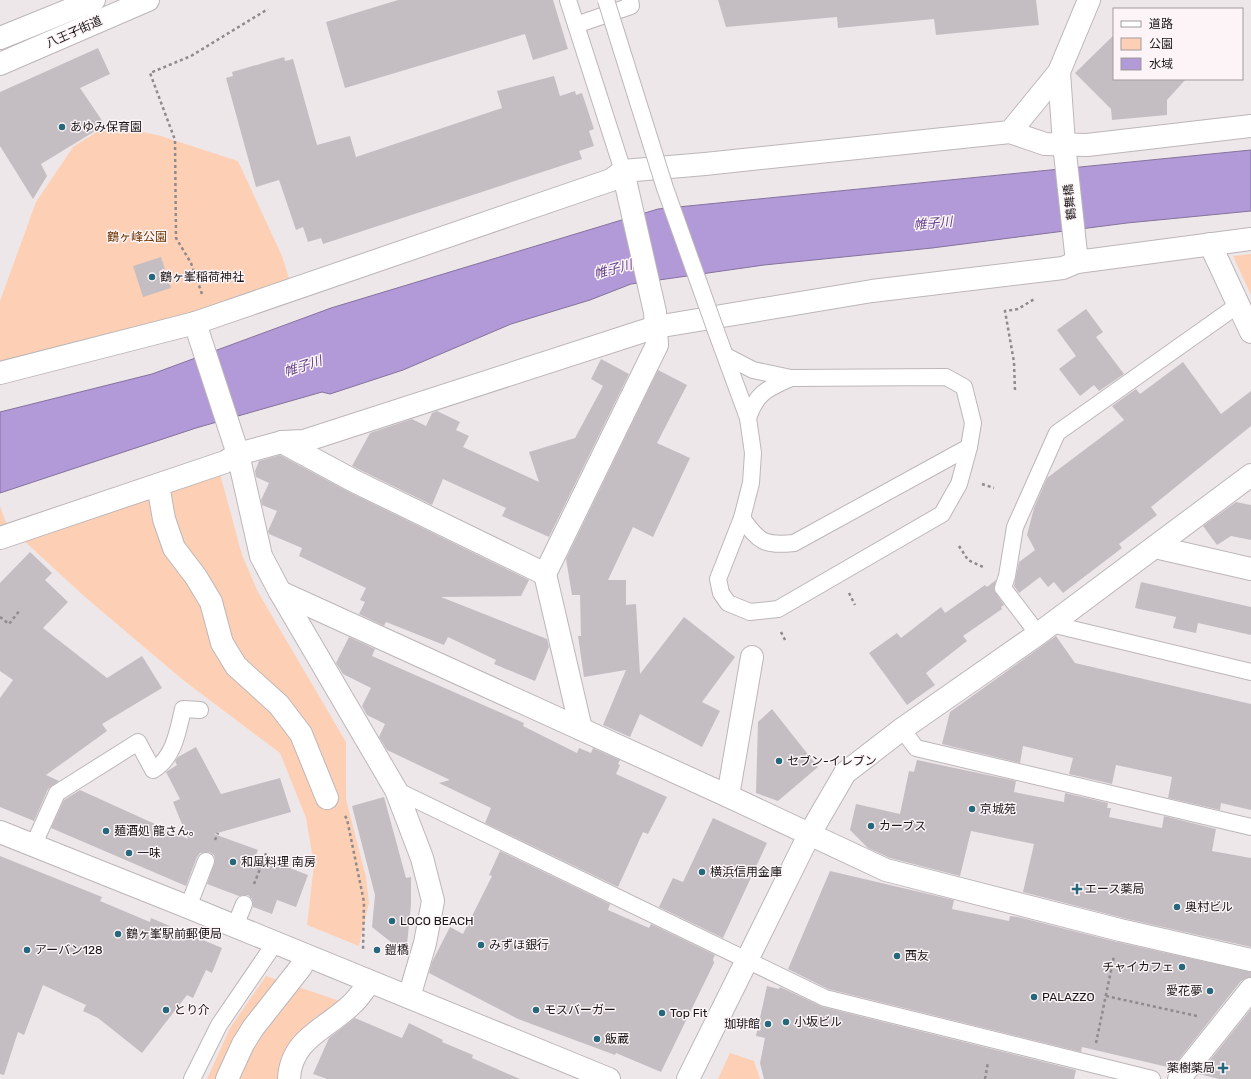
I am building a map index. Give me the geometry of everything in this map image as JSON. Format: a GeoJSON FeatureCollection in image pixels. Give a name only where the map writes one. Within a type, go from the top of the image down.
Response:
{"type":"FeatureCollection","features":[{"type":"Feature","properties":{"kind":"main road","name":"八王子街道"},"geometry":{"type":"LineString","coordinates":[[0,38],[94,0]]}},
{"type":"Feature","properties":{"kind":"main road","name":"八王子街道"},"geometry":{"type":"LineString","coordinates":[[0,64],[148,0]]}},
{"type":"Feature","properties":{"kind":"main road"},"geometry":{"type":"LineString","coordinates":[[1010,132],[1058,72],[1089,0]]}},
{"type":"Feature","properties":{"kind":"main road","name":"鶴舞橋"},"geometry":{"type":"LineString","coordinates":[[1058,72],[1076,255]]}},
{"type":"Feature","properties":{"kind":"main road"},"geometry":{"type":"LineString","coordinates":[[0,373],[201,326],[611,180],[623,171],[705,164],[1010,132],[1065,150],[1087,145],[1250,126]]}},
{"type":"Feature","properties":{"kind":"main road"},"geometry":{"type":"LineString","coordinates":[[580,729],[545,574],[657,345],[655,319],[623,171]]}},
{"type":"Feature","properties":{"kind":"main road"},"geometry":{"type":"LineString","coordinates":[[0,538],[225,462],[236,449],[282,442],[304,441],[655,319],[1064,268],[1076,255],[1210,244],[1251,239]]}},
{"type":"Feature","properties":{"kind":"main road"},"geometry":{"type":"LineString","coordinates":[[1210,244],[1251,332]]}},
{"type":"Feature","properties":{"kind":"main road"},"geometry":{"type":"LineString","coordinates":[[201,326],[236,449],[261,556],[280,592],[396,790],[422,858],[433,902],[425,943],[409,997]]}},
{"type":"Feature","properties":{"kind":"main road"},"geometry":{"type":"LineString","coordinates":[[282,442],[354,481],[545,574]]}},
{"type":"Feature","properties":{"kind":"main road"},"geometry":{"type":"LineString","coordinates":[[688,1079],[809,835],[845,773],[902,729],[1045,629],[1251,475]]}},
{"type":"Feature","properties":{"kind":"main road"},"geometry":{"type":"LineString","coordinates":[[158,485],[164,519],[174,548],[196,577],[211,602],[222,643],[236,666],[279,705],[301,734],[327,798]]}},
{"type":"Feature","properties":{"kind":"main road"},"geometry":{"type":"LineString","coordinates":[[1155,547],[1251,569]]}},
{"type":"Feature","properties":{"kind":"main road"},"geometry":{"type":"LineString","coordinates":[[280,592],[728,796],[886,870],[1120,930],[1251,960]]}},
{"type":"Feature","properties":{"kind":"main road"},"geometry":{"type":"LineString","coordinates":[[728,796],[752,657]]}},
{"type":"Feature","properties":{"kind":"main road"},"geometry":{"type":"LineString","coordinates":[[0,832],[609,1079]]}},
{"type":"Feature","properties":{"kind":"main road"},"geometry":{"type":"LineString","coordinates":[[227,1079],[243,1044],[301,967]]}},
{"type":"Feature","properties":{"kind":"main road"},"geometry":{"type":"LineString","coordinates":[[289,1079],[293,1056],[302,1043],[353,1004],[370,982]]}},
{"type":"Feature","properties":{"kind":"main road"},"geometry":{"type":"LineString","coordinates":[[1179,1079],[1251,989]]}},
{"type":"Feature","properties":{"kind":"lane"},"geometry":{"type":"LineString","coordinates":[[568,0],[623,171]]}},
{"type":"Feature","properties":{"kind":"lane"},"geometry":{"type":"LineString","coordinates":[[606,0],[665,188],[748,418],[753,452],[751,483],[742,518],[718,579],[721,593],[728,603],[750,612],[778,609],[942,514],[959,484],[969,447],[972,423],[964,387],[946,377],[791,378],[753,370],[726,356]]}},
{"type":"Feature","properties":{"kind":"lane"},"geometry":{"type":"LineString","coordinates":[[576,26],[631,6],[630,0]]}},
{"type":"Feature","properties":{"kind":"lane"},"geometry":{"type":"LineString","coordinates":[[1238,305],[1057,433],[1015,527],[1007,576],[1003,588],[1045,629],[1251,672]]}},
{"type":"Feature","properties":{"kind":"lane"},"geometry":{"type":"LineString","coordinates":[[748,418],[753,402],[767,389],[791,378]]}},
{"type":"Feature","properties":{"kind":"lane"},"geometry":{"type":"LineString","coordinates":[[742,518],[756,537],[774,545],[794,543],[969,447]]}},
{"type":"Feature","properties":{"kind":"lane"},"geometry":{"type":"LineString","coordinates":[[33,846],[57,793],[138,742],[153,770],[162,765],[169,756],[183,709],[200,710]]}},
{"type":"Feature","properties":{"kind":"lane"},"geometry":{"type":"LineString","coordinates":[[902,729],[916,748],[1251,827]]}},
{"type":"Feature","properties":{"kind":"lane"},"geometry":{"type":"LineString","coordinates":[[396,790],[825,998],[1152,1079]]}},
{"type":"Feature","properties":{"kind":"lane"},"geometry":{"type":"LineString","coordinates":[[188,907],[206,861]]}},
{"type":"Feature","properties":{"kind":"lane"},"geometry":{"type":"LineString","coordinates":[[234,926],[244,904]]}},
{"type":"Feature","properties":{"kind":"lane"},"geometry":{"type":"LineString","coordinates":[[192,1079],[219,1025],[275,943]]}},
{"type":"Feature","properties":{"kind":"path"},"geometry":{"type":"LineString","coordinates":[[201,326],[191,263],[176,238],[175,140],[150,73],[192,56],[268,9]]}},
{"type":"Feature","properties":{"kind":"path"},"geometry":{"type":"LineString","coordinates":[[1015,390],[1014,362],[1005,311],[1018,309]]}},
{"type":"Feature","properties":{"kind":"path"},"geometry":{"type":"LineString","coordinates":[[980,484],[994,488]]}},
{"type":"Feature","properties":{"kind":"path"},"geometry":{"type":"LineString","coordinates":[[958,546],[968,560],[987,569]]}},
{"type":"Feature","properties":{"kind":"path"},"geometry":{"type":"LineString","coordinates":[[849,593],[855,605]]}},
{"type":"Feature","properties":{"kind":"path"},"geometry":{"type":"LineString","coordinates":[[0,617],[9,624],[20,610]]}},
{"type":"Feature","properties":{"kind":"path"},"geometry":{"type":"LineString","coordinates":[[780,632],[785,640]]}},
{"type":"Feature","properties":{"kind":"path"},"geometry":{"type":"LineString","coordinates":[[327,798],[347,819],[364,902],[363,957]]}},
{"type":"Feature","properties":{"kind":"path"},"geometry":{"type":"LineString","coordinates":[[244,904],[266,851]]}},
{"type":"Feature","properties":{"kind":"path"},"geometry":{"type":"LineString","coordinates":[[1092,1064],[1120,930]]}},
{"type":"Feature","properties":{"kind":"path"},"geometry":{"type":"LineString","coordinates":[[1106,996],[1225,1022]]}},
{"type":"Feature","properties":{"kind":"green space","name":"鶴ヶ峰公園"},"geometry":{"type":"Polygon","coordinates":[[[109,124],[161,136],[238,161],[282,256],[296,300],[0,384],[0,301],[36,202],[73,147],[109,124]]]}},
{"type":"Feature","properties":{"kind":"green space"},"geometry":{"type":"Polygon","coordinates":[[[1251,254],[1251,295],[1233,256],[1251,254]]]}},
{"type":"Feature","properties":{"kind":"green space"},"geometry":{"type":"Polygon","coordinates":[[[215,455],[242,555],[258,592],[346,742],[346,799],[366,877],[369,903],[359,946],[307,925],[314,865],[306,818],[280,753],[183,680],[85,597],[8,526],[0,527],[0,506],[7,525],[215,455]]]}},
{"type":"Feature","properties":{"kind":"green space"},"geometry":{"type":"Polygon","coordinates":[[[266,976],[340,1001],[316,1017],[303,1029],[281,1058],[281,1079],[207,1079],[230,1028],[266,976]]]}},
{"type":"Feature","properties":{"kind":"green space"},"geometry":{"type":"Polygon","coordinates":[[[730,1053],[754,1061],[760,1079],[718,1079],[730,1053]]]}},
{"type":"Feature","properties":{"kind":"water","name":"帷子川"},"geometry":{"type":"Polygon","coordinates":[[[1251,150],[1251,211],[1127,223],[932,248],[764,265],[631,284],[590,300],[511,324],[403,370],[330,394],[322,392],[196,428],[0,493],[0,412],[152,374],[331,308],[658,209],[1251,150]]]}},
{"type":"Feature","properties":{"kind":"building"},"geometry":{"type":"Polygon","coordinates":[[[398,0],[553,0],[568,49],[533,60],[525,34],[345,88],[326,22],[398,0]]]}},
{"type":"Feature","properties":{"kind":"building"},"geometry":{"type":"Polygon","coordinates":[[[718,0],[1036,0],[1039,25],[936,35],[934,19],[838,28],[837,17],[726,27],[718,0]]]}},
{"type":"Feature","properties":{"kind":"building"},"geometry":{"type":"Polygon","coordinates":[[[1113,36],[1113,80],[1185,80],[1167,100],[1167,115],[1112,120],[1111,109],[1075,73],[1113,36]]]}},
{"type":"Feature","properties":{"kind":"building"},"geometry":{"type":"Polygon","coordinates":[[[98,48],[110,74],[80,88],[105,125],[41,164],[47,176],[33,199],[0,146],[0,92],[98,48]]]}},
{"type":"Feature","properties":{"kind":"building"},"geometry":{"type":"Polygon","coordinates":[[[284,57],[285,61],[293,59],[317,145],[350,136],[356,157],[502,108],[497,91],[554,76],[560,96],[575,91],[576,95],[582,93],[594,129],[589,131],[594,146],[579,151],[582,159],[323,244],[321,238],[308,242],[303,227],[296,230],[279,180],[256,187],[226,78],[233,76],[232,72],[284,57]]]}},
{"type":"Feature","properties":{"kind":"building","name":"鶴ヶ峯稲荷神社"},"geometry":{"type":"Polygon","coordinates":[[[161,257],[171,288],[143,297],[133,266],[161,257]]]}},
{"type":"Feature","properties":{"kind":"building"},"geometry":{"type":"Polygon","coordinates":[[[1086,309],[1103,332],[1096,337],[1124,374],[1099,391],[1094,385],[1080,396],[1059,369],[1076,356],[1057,330],[1086,309]]]}},
{"type":"Feature","properties":{"kind":"building"},"geometry":{"type":"Polygon","coordinates":[[[601,359],[629,374],[549,537],[502,516],[506,508],[443,479],[432,505],[352,466],[370,433],[412,419],[426,426],[432,413],[437,411],[460,422],[456,430],[469,436],[463,447],[539,482],[529,452],[575,438],[603,386],[591,379],[601,359]]]}},
{"type":"Feature","properties":{"kind":"building"},"geometry":{"type":"Polygon","coordinates":[[[1183,362],[1221,414],[1251,391],[1251,426],[1151,507],[1157,515],[1119,544],[1122,548],[1063,593],[1054,582],[1048,587],[1040,577],[1019,593],[1014,586],[1019,562],[1035,550],[1027,535],[1034,508],[1047,478],[1124,420],[1112,406],[1136,389],[1140,394],[1183,362]]]}},
{"type":"Feature","properties":{"kind":"building"},"geometry":{"type":"Polygon","coordinates":[[[658,370],[687,385],[657,443],[690,458],[653,537],[633,527],[608,580],[626,580],[626,605],[636,604],[640,674],[684,617],[735,657],[702,702],[720,711],[702,747],[640,714],[630,737],[603,725],[626,670],[584,677],[578,636],[581,636],[580,595],[572,595],[566,559],[658,370]]]}},
{"type":"Feature","properties":{"kind":"building"},"geometry":{"type":"Polygon","coordinates":[[[280,455],[349,492],[529,580],[521,596],[441,597],[547,639],[549,647],[535,681],[494,664],[496,660],[448,637],[444,645],[386,622],[384,626],[359,614],[365,602],[360,600],[366,588],[299,556],[302,548],[269,534],[268,531],[277,511],[262,505],[261,500],[269,483],[256,477],[255,471],[259,461],[280,455]]]}},
{"type":"Feature","properties":{"kind":"building"},"geometry":{"type":"Polygon","coordinates":[[[1236,502],[1251,505],[1251,540],[1231,536],[1217,545],[1203,526],[1236,502]]]}},
{"type":"Feature","properties":{"kind":"building"},"geometry":{"type":"Polygon","coordinates":[[[30,552],[52,573],[45,580],[68,602],[43,628],[107,678],[142,656],[162,688],[102,724],[107,731],[46,775],[59,781],[48,789],[34,821],[0,807],[0,698],[13,680],[0,671],[0,583],[30,552]]]}},
{"type":"Feature","properties":{"kind":"building"},"geometry":{"type":"Polygon","coordinates":[[[996,580],[994,590],[1004,605],[1001,607],[1002,609],[963,636],[967,641],[926,673],[935,685],[907,705],[869,653],[897,633],[901,638],[941,607],[945,613],[985,585],[987,587],[996,580]]]}},
{"type":"Feature","properties":{"kind":"building"},"geometry":{"type":"Polygon","coordinates":[[[1141,582],[1251,607],[1251,635],[1198,623],[1196,633],[1173,628],[1176,617],[1135,608],[1141,582]]]}},
{"type":"Feature","properties":{"kind":"building"},"geometry":{"type":"Polygon","coordinates":[[[1056,636],[1075,663],[1251,704],[1251,810],[1221,803],[1220,810],[1168,798],[1172,777],[1116,765],[1112,784],[1069,774],[1073,758],[1023,746],[1020,763],[942,744],[950,712],[1056,636]]]}},
{"type":"Feature","properties":{"kind":"building"},"geometry":{"type":"Polygon","coordinates":[[[349,637],[375,649],[372,656],[524,723],[523,726],[577,753],[579,748],[591,753],[593,748],[620,760],[618,764],[620,765],[616,774],[667,797],[648,834],[643,832],[618,887],[485,823],[491,808],[439,783],[450,780],[387,750],[379,737],[385,724],[367,715],[362,706],[371,688],[343,674],[336,663],[349,637]]]}},
{"type":"Feature","properties":{"kind":"building"},"geometry":{"type":"Polygon","coordinates":[[[772,709],[818,767],[778,801],[756,793],[758,722],[772,709]]]}},
{"type":"Feature","properties":{"kind":"building"},"geometry":{"type":"Polygon","coordinates":[[[196,747],[221,794],[280,778],[291,812],[214,834],[258,850],[256,855],[308,875],[296,907],[277,900],[272,914],[253,907],[252,899],[248,895],[239,896],[207,884],[215,860],[214,855],[209,852],[200,853],[197,857],[186,886],[51,828],[64,800],[80,790],[188,839],[173,802],[180,799],[166,772],[177,765],[175,761],[178,757],[196,747]]]}},
{"type":"Feature","properties":{"kind":"building"},"geometry":{"type":"Polygon","coordinates":[[[917,760],[1016,781],[1014,792],[1064,802],[1065,793],[1108,803],[1107,808],[1111,808],[1109,817],[1162,828],[1164,816],[1216,829],[1212,851],[1251,858],[1251,947],[1123,918],[1023,892],[1034,844],[971,831],[960,876],[890,858],[868,848],[850,830],[856,804],[900,814],[909,771],[914,772],[917,760]]]}},
{"type":"Feature","properties":{"kind":"building"},"geometry":{"type":"Polygon","coordinates":[[[384,797],[406,878],[411,877],[411,905],[406,954],[372,927],[375,895],[352,806],[384,797]]]}},
{"type":"Feature","properties":{"kind":"building"},"geometry":{"type":"Polygon","coordinates":[[[713,818],[767,843],[723,938],[659,907],[673,878],[683,882],[713,818]]]}},
{"type":"Feature","properties":{"kind":"building"},"geometry":{"type":"Polygon","coordinates":[[[500,851],[610,904],[608,910],[649,928],[651,924],[715,955],[713,959],[714,963],[661,1072],[616,1053],[615,1055],[518,1019],[429,973],[432,962],[450,927],[463,934],[492,876],[489,875],[500,851]]]}},
{"type":"Feature","properties":{"kind":"building"},"geometry":{"type":"Polygon","coordinates":[[[0,856],[102,897],[100,901],[150,922],[151,918],[222,948],[212,973],[206,970],[193,998],[187,995],[142,1053],[98,1018],[83,1011],[86,1005],[43,985],[24,1035],[18,1032],[4,1075],[0,1074],[0,856]]]}},
{"type":"Feature","properties":{"kind":"building"},"geometry":{"type":"Polygon","coordinates":[[[830,871],[954,900],[952,909],[1009,921],[1010,916],[1018,917],[1117,942],[1251,972],[1251,977],[1241,981],[1172,1068],[1082,1047],[1081,1052],[828,989],[788,969],[830,871]]]}},
{"type":"Feature","properties":{"kind":"building"},"geometry":{"type":"Polygon","coordinates":[[[767,986],[779,989],[780,987],[823,1007],[1076,1070],[1074,1079],[764,1079],[760,1063],[765,1038],[756,1036],[767,986]]]}},
{"type":"Feature","properties":{"kind":"building"},"geometry":{"type":"Polygon","coordinates":[[[1251,1009],[1251,1079],[1219,1079],[1199,1074],[1251,1009]]]}},
{"type":"Feature","properties":{"kind":"building"},"geometry":{"type":"Polygon","coordinates":[[[355,1018],[402,1038],[409,1023],[443,1040],[442,1042],[473,1055],[472,1058],[520,1079],[327,1079],[313,1074],[329,1038],[355,1018]]]}},
{"type":"Feature","properties":{"kind":"place","name":"あゆみ保育園"},"geometry":{"type":"Point","coordinates":[62,127]}},
{"type":"Feature","properties":{"kind":"place","name":"鶴ヶ峯稲荷神社"},"geometry":{"type":"Point","coordinates":[152,277]}},
{"type":"Feature","properties":{"kind":"place","name":"セブン-イレブン"},"geometry":{"type":"Point","coordinates":[779,761]}},
{"type":"Feature","properties":{"kind":"place","name":"京城苑"},"geometry":{"type":"Point","coordinates":[972,809]}},
{"type":"Feature","properties":{"kind":"place","name":"カーブス"},"geometry":{"type":"Point","coordinates":[871,826]}},
{"type":"Feature","properties":{"kind":"place","name":"麺酒処 龍さん。"},"geometry":{"type":"Point","coordinates":[106,831]}},
{"type":"Feature","properties":{"kind":"place","name":"一味"},"geometry":{"type":"Point","coordinates":[129,853]}},
{"type":"Feature","properties":{"kind":"place","name":"和風料理 南房"},"geometry":{"type":"Point","coordinates":[233,862]}},
{"type":"Feature","properties":{"kind":"place","name":"横浜信用金庫"},"geometry":{"type":"Point","coordinates":[702,872]}},
{"type":"Feature","properties":{"kind":"place","name":"エース薬局"},"geometry":{"type":"Point","coordinates":[1077,889]}},
{"type":"Feature","properties":{"kind":"place","name":"奥村ビル"},"geometry":{"type":"Point","coordinates":[1177,907]}},
{"type":"Feature","properties":{"kind":"place","name":"LOCO BEACH"},"geometry":{"type":"Point","coordinates":[392,921]}},
{"type":"Feature","properties":{"kind":"place","name":"鶴ヶ峯駅前郵便局"},"geometry":{"type":"Point","coordinates":[118,934]}},
{"type":"Feature","properties":{"kind":"place","name":"みずほ銀行"},"geometry":{"type":"Point","coordinates":[481,945]}},
{"type":"Feature","properties":{"kind":"place","name":"アーバン128"},"geometry":{"type":"Point","coordinates":[27,950]}},
{"type":"Feature","properties":{"kind":"place","name":"鎧橋"},"geometry":{"type":"Point","coordinates":[377,950]}},
{"type":"Feature","properties":{"kind":"place","name":"西友"},"geometry":{"type":"Point","coordinates":[897,956]}},
{"type":"Feature","properties":{"kind":"place","name":"チャイカフェ"},"geometry":{"type":"Point","coordinates":[1182,967]}},
{"type":"Feature","properties":{"kind":"place","name":"愛花夢"},"geometry":{"type":"Point","coordinates":[1210,991]}},
{"type":"Feature","properties":{"kind":"place","name":"PALAZZO"},"geometry":{"type":"Point","coordinates":[1034,997]}},
{"type":"Feature","properties":{"kind":"place","name":"とり介"},"geometry":{"type":"Point","coordinates":[166,1010]}},
{"type":"Feature","properties":{"kind":"place","name":"モスバーガー"},"geometry":{"type":"Point","coordinates":[536,1010]}},
{"type":"Feature","properties":{"kind":"place","name":"Top Fit"},"geometry":{"type":"Point","coordinates":[662,1013]}},
{"type":"Feature","properties":{"kind":"place","name":"小坂ビル"},"geometry":{"type":"Point","coordinates":[786,1022]}},
{"type":"Feature","properties":{"kind":"place","name":"珈琲館"},"geometry":{"type":"Point","coordinates":[768,1024]}},
{"type":"Feature","properties":{"kind":"place","name":"飯蔵"},"geometry":{"type":"Point","coordinates":[597,1039]}},
{"type":"Feature","properties":{"kind":"place","name":"薬樹薬局"},"geometry":{"type":"Point","coordinates":[1223,1068]}}]}
